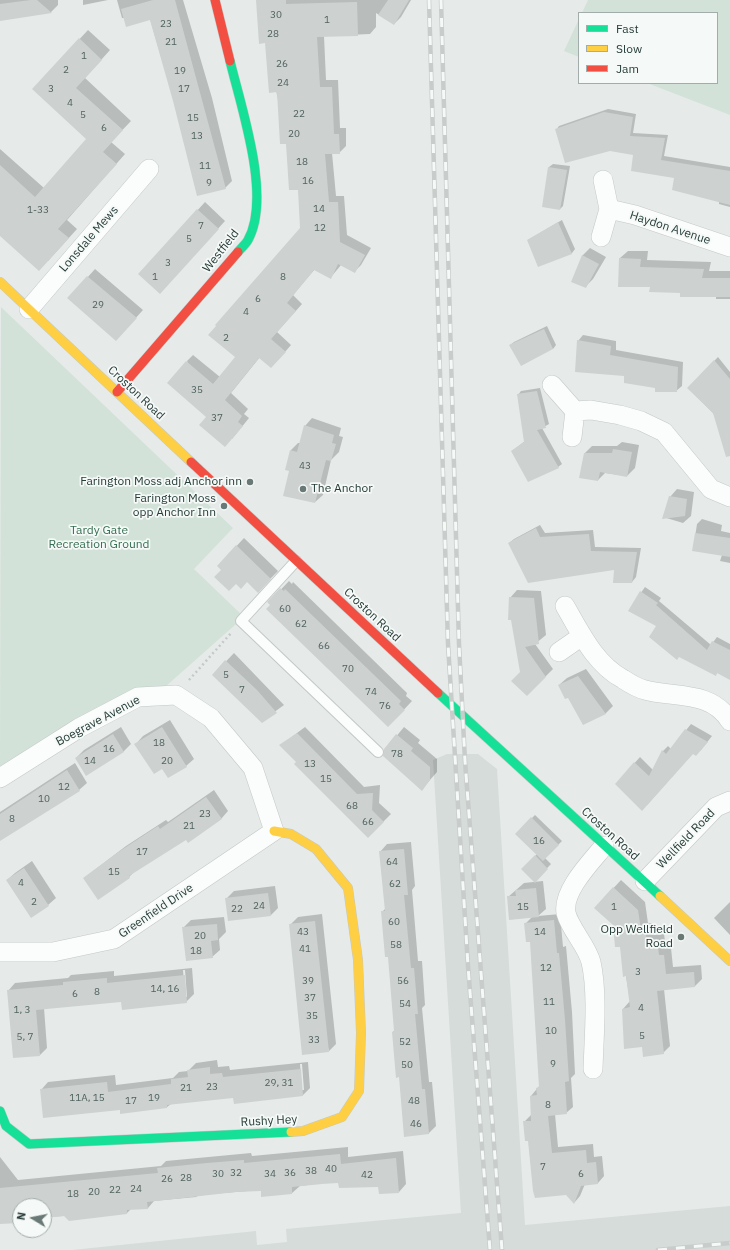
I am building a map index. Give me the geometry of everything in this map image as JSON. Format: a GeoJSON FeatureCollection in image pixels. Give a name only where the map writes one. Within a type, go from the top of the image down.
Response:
{"type":"FeatureCollection","features":[{"type":"Feature","properties":{"kind":"street","name":"Westfield"},"geometry":{"type":"LineString","coordinates":[[117,392],[248,240],[257,210],[256,171],[215,0]]}},
{"type":"Feature","properties":{"kind":"street","name":"Lonsdale Mews"},"geometry":{"type":"LineString","coordinates":[[29,309],[149,169]]}},
{"type":"Feature","properties":{"kind":"street"},"geometry":{"type":"LineString","coordinates":[[601,237],[609,209],[603,180]]}},
{"type":"Feature","properties":{"kind":"street","name":"Haydon Avenue"},"geometry":{"type":"LineString","coordinates":[[609,209],[636,215],[730,247]]}},
{"type":"Feature","properties":{"kind":"street","name":"Croston Road"},"geometry":{"type":"LineString","coordinates":[[0,282],[296,561],[604,846],[645,881],[730,961]]}},
{"type":"Feature","properties":{"kind":"street"},"geometry":{"type":"LineString","coordinates":[[552,385],[575,411],[572,437]]}},
{"type":"Feature","properties":{"kind":"street"},"geometry":{"type":"LineString","coordinates":[[575,411],[591,410],[620,415],[641,421],[664,432],[711,489],[730,497]]}},
{"type":"Feature","properties":{"kind":"street"},"geometry":{"type":"LineString","coordinates":[[565,606],[582,636],[606,667],[622,679],[644,690],[694,697],[713,703],[726,713],[730,721]]}},
{"type":"Feature","properties":{"kind":"street"},"geometry":{"type":"LineString","coordinates":[[559,652],[582,636]]}},
{"type":"Feature","properties":{"kind":"street"},"geometry":{"type":"LineString","coordinates":[[176,695],[211,718],[253,768],[274,831]]}},
{"type":"Feature","properties":{"kind":"street","name":"Boegrave Avenue"},"geometry":{"type":"LineString","coordinates":[[0,778],[79,728],[138,696],[176,695]]}},
{"type":"Feature","properties":{"kind":"street","name":"Wellfield Road"},"geometry":{"type":"LineString","coordinates":[[645,881],[716,807],[730,801]]}},
{"type":"Feature","properties":{"kind":"street","name":"Greenfield Drive"},"geometry":{"type":"LineString","coordinates":[[0,952],[54,952],[114,939],[274,831]]}},
{"type":"Feature","properties":{"kind":"street","name":"Rushy Hey"},"geometry":{"type":"LineString","coordinates":[[0,1110],[6,1126],[29,1144],[303,1131],[342,1117],[359,1091],[361,1033],[358,960],[348,888],[316,849],[291,834],[274,831]]}},
{"type":"Feature","properties":{"kind":"street"},"geometry":{"type":"LineString","coordinates":[[593,1069],[595,1006],[591,962],[566,913],[568,895],[580,875],[604,846]]}},
{"type":"Feature","properties":{"kind":"lane"},"geometry":{"type":"LineString","coordinates":[[296,561],[241,621],[378,752]]}},
{"type":"Feature","properties":{"kind":"path"},"geometry":{"type":"LineString","coordinates":[[176,695],[241,621]]}},
{"type":"Feature","properties":{"kind":"shaded area"},"geometry":{"type":"Polygon","coordinates":[[[447,754],[478,754],[497,769],[525,1225],[730,1206],[730,1250],[72,1250],[256,1231],[257,1245],[287,1242],[286,1229],[461,1213],[433,760],[447,754]]]}},
{"type":"Feature","properties":{"kind":"green space"},"geometry":{"type":"Polygon","coordinates":[[[588,0],[730,0],[730,115],[650,84],[718,84],[718,12],[582,12],[588,0]]]}},
{"type":"Feature","properties":{"kind":"green space"},"geometry":{"type":"Polygon","coordinates":[[[578,21],[578,57],[564,51],[578,21]]]}},
{"type":"Feature","properties":{"kind":"green space","name":"Tardy Gate Recreation Ground"},"geometry":{"type":"Polygon","coordinates":[[[1,307],[233,528],[194,569],[244,617],[165,687],[0,769],[1,307]]]}},
{"type":"Feature","properties":{"kind":"building"},"geometry":{"type":"Polygon","coordinates":[[[37,0],[52,13],[0,21],[0,4],[37,0]]]}},
{"type":"Feature","properties":{"kind":"building"},"geometry":{"type":"Polygon","coordinates":[[[153,0],[175,0],[226,189],[197,196],[173,101],[150,20],[126,27],[121,9],[153,0]]]}},
{"type":"Feature","properties":{"kind":"building"},"geometry":{"type":"Polygon","coordinates":[[[256,0],[286,0],[286,4],[357,2],[358,36],[317,37],[320,87],[332,87],[334,134],[339,134],[340,154],[325,154],[329,202],[338,202],[340,242],[365,255],[355,273],[338,264],[331,279],[314,270],[287,303],[296,311],[271,339],[286,352],[271,368],[259,358],[225,400],[242,416],[238,422],[243,426],[225,447],[199,425],[206,417],[167,383],[186,361],[213,384],[235,357],[208,335],[216,326],[215,325],[300,228],[298,190],[289,190],[286,144],[280,144],[277,92],[269,93],[265,43],[259,44],[256,0]]]}},
{"type":"Feature","properties":{"kind":"building"},"geometry":{"type":"Polygon","coordinates":[[[388,0],[409,0],[394,25],[378,15],[388,0]]]}},
{"type":"Feature","properties":{"kind":"building"},"geometry":{"type":"Polygon","coordinates":[[[79,38],[102,60],[76,88],[123,130],[103,152],[117,164],[58,229],[69,238],[39,271],[0,236],[0,165],[35,197],[86,139],[32,89],[79,38]]]}},
{"type":"Feature","properties":{"kind":"building"},"geometry":{"type":"Polygon","coordinates":[[[604,112],[633,117],[630,136],[665,138],[661,160],[730,171],[730,205],[672,190],[674,178],[631,171],[633,155],[610,151],[565,163],[555,129],[604,112]]]}},
{"type":"Feature","properties":{"kind":"building"},"geometry":{"type":"Polygon","coordinates":[[[548,167],[567,170],[560,210],[542,207],[548,167]]]}},
{"type":"Feature","properties":{"kind":"building"},"geometry":{"type":"Polygon","coordinates":[[[197,209],[219,229],[160,294],[138,274],[197,209]]]}},
{"type":"Feature","properties":{"kind":"building"},"geometry":{"type":"Polygon","coordinates":[[[558,222],[572,254],[538,267],[527,240],[558,222]]]}},
{"type":"Feature","properties":{"kind":"building"},"geometry":{"type":"Polygon","coordinates":[[[582,255],[599,264],[586,288],[571,282],[582,255]]]}},
{"type":"Feature","properties":{"kind":"building"},"geometry":{"type":"Polygon","coordinates":[[[619,258],[641,259],[640,267],[704,269],[702,278],[730,278],[730,297],[680,297],[680,293],[649,292],[650,287],[618,287],[619,258]]]}},
{"type":"Feature","properties":{"kind":"building"},"geometry":{"type":"Polygon","coordinates":[[[87,276],[137,318],[116,341],[67,298],[87,276]]]}},
{"type":"Feature","properties":{"kind":"building"},"geometry":{"type":"Polygon","coordinates":[[[544,329],[553,349],[521,366],[509,345],[544,329]]]}},
{"type":"Feature","properties":{"kind":"building"},"geometry":{"type":"Polygon","coordinates":[[[577,340],[611,346],[610,355],[678,367],[677,392],[655,392],[655,388],[624,383],[624,376],[575,372],[577,340]]]}},
{"type":"Feature","properties":{"kind":"building"},"geometry":{"type":"Polygon","coordinates":[[[714,360],[730,379],[730,456],[726,457],[713,413],[687,388],[714,360]]]}},
{"type":"Feature","properties":{"kind":"building"},"geometry":{"type":"Polygon","coordinates":[[[537,391],[546,428],[537,430],[559,468],[528,482],[511,451],[524,442],[517,394],[537,391]]]}},
{"type":"Feature","properties":{"kind":"building"},"geometry":{"type":"Polygon","coordinates":[[[304,425],[334,435],[332,443],[336,444],[331,461],[326,460],[315,503],[283,496],[289,471],[285,470],[290,450],[297,452],[304,425]]]}},
{"type":"Feature","properties":{"kind":"building"},"geometry":{"type":"Polygon","coordinates":[[[613,449],[632,452],[627,477],[600,472],[598,481],[579,478],[584,453],[612,453],[613,449]]]}},
{"type":"Feature","properties":{"kind":"building"},"geometry":{"type":"Polygon","coordinates":[[[669,496],[687,499],[685,516],[662,519],[669,496]]]}},
{"type":"Feature","properties":{"kind":"building"},"geometry":{"type":"Polygon","coordinates":[[[536,528],[540,537],[589,534],[591,551],[637,552],[632,583],[613,583],[614,570],[528,583],[508,543],[536,528]]]}},
{"type":"Feature","properties":{"kind":"building"},"geometry":{"type":"Polygon","coordinates":[[[695,533],[730,538],[730,557],[692,551],[695,533]]]}},
{"type":"Feature","properties":{"kind":"building"},"geometry":{"type":"Polygon","coordinates":[[[236,545],[271,579],[258,593],[247,582],[241,589],[236,584],[229,591],[214,577],[221,570],[217,566],[236,545]]]}},
{"type":"Feature","properties":{"kind":"building"},"geometry":{"type":"Polygon","coordinates":[[[280,588],[284,591],[285,589],[401,701],[399,704],[405,710],[388,727],[266,609],[270,605],[267,602],[280,588]]]}},
{"type":"Feature","properties":{"kind":"building"},"geometry":{"type":"Polygon","coordinates":[[[640,591],[658,603],[656,605],[707,650],[712,641],[730,650],[730,680],[717,673],[716,676],[679,657],[677,660],[649,637],[656,626],[628,611],[640,591]]]}},
{"type":"Feature","properties":{"kind":"building"},"geometry":{"type":"Polygon","coordinates":[[[509,597],[534,598],[539,644],[525,647],[546,677],[527,696],[511,681],[520,672],[511,620],[508,620],[509,597]]]}},
{"type":"Feature","properties":{"kind":"building"},"geometry":{"type":"Polygon","coordinates":[[[225,660],[257,690],[277,713],[262,723],[212,675],[225,660]]]}},
{"type":"Feature","properties":{"kind":"building"},"geometry":{"type":"Polygon","coordinates":[[[578,676],[606,714],[583,725],[568,698],[565,699],[558,685],[578,676]]]}},
{"type":"Feature","properties":{"kind":"building"},"geometry":{"type":"Polygon","coordinates":[[[162,727],[187,767],[168,778],[162,769],[154,774],[134,744],[162,727]]]}},
{"type":"Feature","properties":{"kind":"building"},"geometry":{"type":"Polygon","coordinates":[[[685,729],[708,742],[696,756],[693,754],[642,811],[615,784],[634,762],[649,776],[662,750],[666,754],[685,729]]]}},
{"type":"Feature","properties":{"kind":"building"},"geometry":{"type":"Polygon","coordinates":[[[297,733],[357,794],[373,793],[372,810],[384,822],[368,838],[294,764],[296,762],[279,745],[297,733]]]}},
{"type":"Feature","properties":{"kind":"building"},"geometry":{"type":"Polygon","coordinates":[[[113,734],[124,752],[86,776],[75,758],[113,734]]]}},
{"type":"Feature","properties":{"kind":"building"},"geometry":{"type":"Polygon","coordinates":[[[396,734],[413,748],[411,751],[430,767],[430,780],[422,791],[383,756],[384,749],[396,734]]]}},
{"type":"Feature","properties":{"kind":"building"},"geometry":{"type":"Polygon","coordinates":[[[67,770],[80,791],[0,841],[0,814],[67,770]]]}},
{"type":"Feature","properties":{"kind":"building"},"geometry":{"type":"Polygon","coordinates":[[[206,797],[222,819],[188,843],[186,840],[129,876],[130,878],[98,900],[83,878],[158,826],[160,829],[206,797]]]}},
{"type":"Feature","properties":{"kind":"building"},"geometry":{"type":"Polygon","coordinates":[[[531,817],[559,845],[543,861],[515,834],[531,817]]]}},
{"type":"Feature","properties":{"kind":"building"},"geometry":{"type":"Polygon","coordinates":[[[404,849],[408,895],[404,895],[411,968],[414,968],[418,1014],[415,1014],[422,1089],[425,1089],[429,1134],[404,1137],[399,1077],[396,1078],[388,957],[385,957],[381,911],[385,911],[379,851],[404,849]]]}},
{"type":"Feature","properties":{"kind":"building"},"geometry":{"type":"Polygon","coordinates":[[[535,855],[548,869],[535,883],[521,869],[535,855]]]}},
{"type":"Feature","properties":{"kind":"building"},"geometry":{"type":"Polygon","coordinates":[[[24,868],[49,906],[31,918],[6,880],[24,868]]]}},
{"type":"Feature","properties":{"kind":"building"},"geometry":{"type":"Polygon","coordinates":[[[613,887],[638,910],[641,930],[645,929],[647,942],[657,941],[659,955],[664,955],[666,974],[694,972],[695,987],[657,991],[664,1054],[643,1057],[642,1047],[624,1049],[622,1009],[630,1007],[626,976],[623,977],[620,947],[615,947],[613,925],[594,908],[613,887]]]}},
{"type":"Feature","properties":{"kind":"building"},"geometry":{"type":"Polygon","coordinates":[[[536,888],[539,917],[509,920],[507,896],[516,896],[515,890],[536,888]]]}},
{"type":"Feature","properties":{"kind":"building"},"geometry":{"type":"Polygon","coordinates":[[[268,893],[271,916],[228,921],[225,898],[268,893]]]}},
{"type":"Feature","properties":{"kind":"building"},"geometry":{"type":"Polygon","coordinates":[[[554,920],[557,953],[559,953],[569,1081],[565,1082],[567,1114],[548,1116],[552,1153],[586,1150],[587,1163],[596,1162],[598,1184],[581,1186],[574,1204],[566,1195],[535,1198],[528,1141],[525,1141],[523,1121],[531,1121],[530,1096],[537,1095],[536,1088],[539,1087],[530,942],[526,942],[524,923],[554,920]]]}},
{"type":"Feature","properties":{"kind":"building"},"geometry":{"type":"Polygon","coordinates":[[[315,921],[329,1052],[302,1055],[289,924],[315,921]]]}},
{"type":"Feature","properties":{"kind":"building"},"geometry":{"type":"Polygon","coordinates":[[[217,924],[218,940],[211,941],[213,958],[186,961],[182,927],[217,924]]]}},
{"type":"Feature","properties":{"kind":"building"},"geometry":{"type":"Polygon","coordinates":[[[185,975],[187,1003],[122,1010],[121,1002],[36,1010],[40,1056],[13,1058],[7,990],[63,985],[63,982],[107,978],[107,983],[185,975]]]}},
{"type":"Feature","properties":{"kind":"building"},"geometry":{"type":"Polygon","coordinates":[[[210,1067],[210,1074],[222,1073],[223,1077],[301,1069],[303,1096],[234,1104],[233,1098],[167,1105],[167,1108],[120,1114],[120,1110],[43,1118],[40,1089],[107,1082],[108,1092],[171,1084],[171,1079],[188,1077],[187,1070],[210,1067]]]}},
{"type":"Feature","properties":{"kind":"building"},"geometry":{"type":"Polygon","coordinates":[[[340,1154],[341,1164],[396,1158],[399,1193],[379,1194],[378,1187],[339,1188],[338,1183],[322,1184],[292,1187],[292,1194],[261,1197],[261,1191],[236,1192],[147,1202],[148,1209],[127,1210],[127,1214],[69,1221],[64,1216],[52,1217],[52,1198],[12,1198],[12,1223],[0,1224],[0,1188],[158,1173],[157,1168],[244,1160],[244,1163],[340,1154]]]}},
{"type":"Feature","properties":{"kind":"railway"},"geometry":{"type":"LineString","coordinates":[[429,0],[448,644],[468,966],[490,1250]]}},
{"type":"Feature","properties":{"kind":"railway"},"geometry":{"type":"LineString","coordinates":[[441,0],[459,644],[465,761],[502,1250]]}},
{"type":"Feature","properties":{"kind":"railway"},"geometry":{"type":"LineString","coordinates":[[658,1250],[730,1243]]}},
{"type":"Feature","properties":{"kind":"traffic: fast"},"geometry":{"type":"LineString","coordinates":[[230,61],[252,152],[256,177],[257,200],[255,222],[248,240],[238,252]]}},
{"type":"Feature","properties":{"kind":"traffic: fast"},"geometry":{"type":"LineString","coordinates":[[438,693],[660,896]]}},
{"type":"Feature","properties":{"kind":"traffic: fast"},"geometry":{"type":"LineString","coordinates":[[0,1111],[6,1126],[29,1144],[291,1132]]}},
{"type":"Feature","properties":{"kind":"traffic: slow"},"geometry":{"type":"LineString","coordinates":[[0,282],[191,462]]}},
{"type":"Feature","properties":{"kind":"traffic: slow"},"geometry":{"type":"LineString","coordinates":[[274,831],[291,834],[316,849],[348,888],[358,960],[361,1033],[359,1091],[342,1117],[303,1131],[291,1132]]}},
{"type":"Feature","properties":{"kind":"traffic: slow"},"geometry":{"type":"LineString","coordinates":[[660,896],[730,961]]}},
{"type":"Feature","properties":{"kind":"traffic: jam"},"geometry":{"type":"LineString","coordinates":[[215,0],[230,61]]}},
{"type":"Feature","properties":{"kind":"traffic: jam"},"geometry":{"type":"LineString","coordinates":[[117,392],[238,252]]}},
{"type":"Feature","properties":{"kind":"traffic: jam"},"geometry":{"type":"LineString","coordinates":[[191,462],[438,693]]}},
{"type":"Feature","properties":{"kind":"place","name":"Farington Moss adj Anchor inn"},"geometry":{"type":"Point","coordinates":[250,482]}},
{"type":"Feature","properties":{"kind":"place","name":"The Anchor"},"geometry":{"type":"Point","coordinates":[303,489]}},
{"type":"Feature","properties":{"kind":"place","name":"Farington Moss opp Anchor Inn"},"geometry":{"type":"Point","coordinates":[224,506]}},
{"type":"Feature","properties":{"kind":"place","name":"Opp Wellfield Road"},"geometry":{"type":"Point","coordinates":[681,937]}}]}
